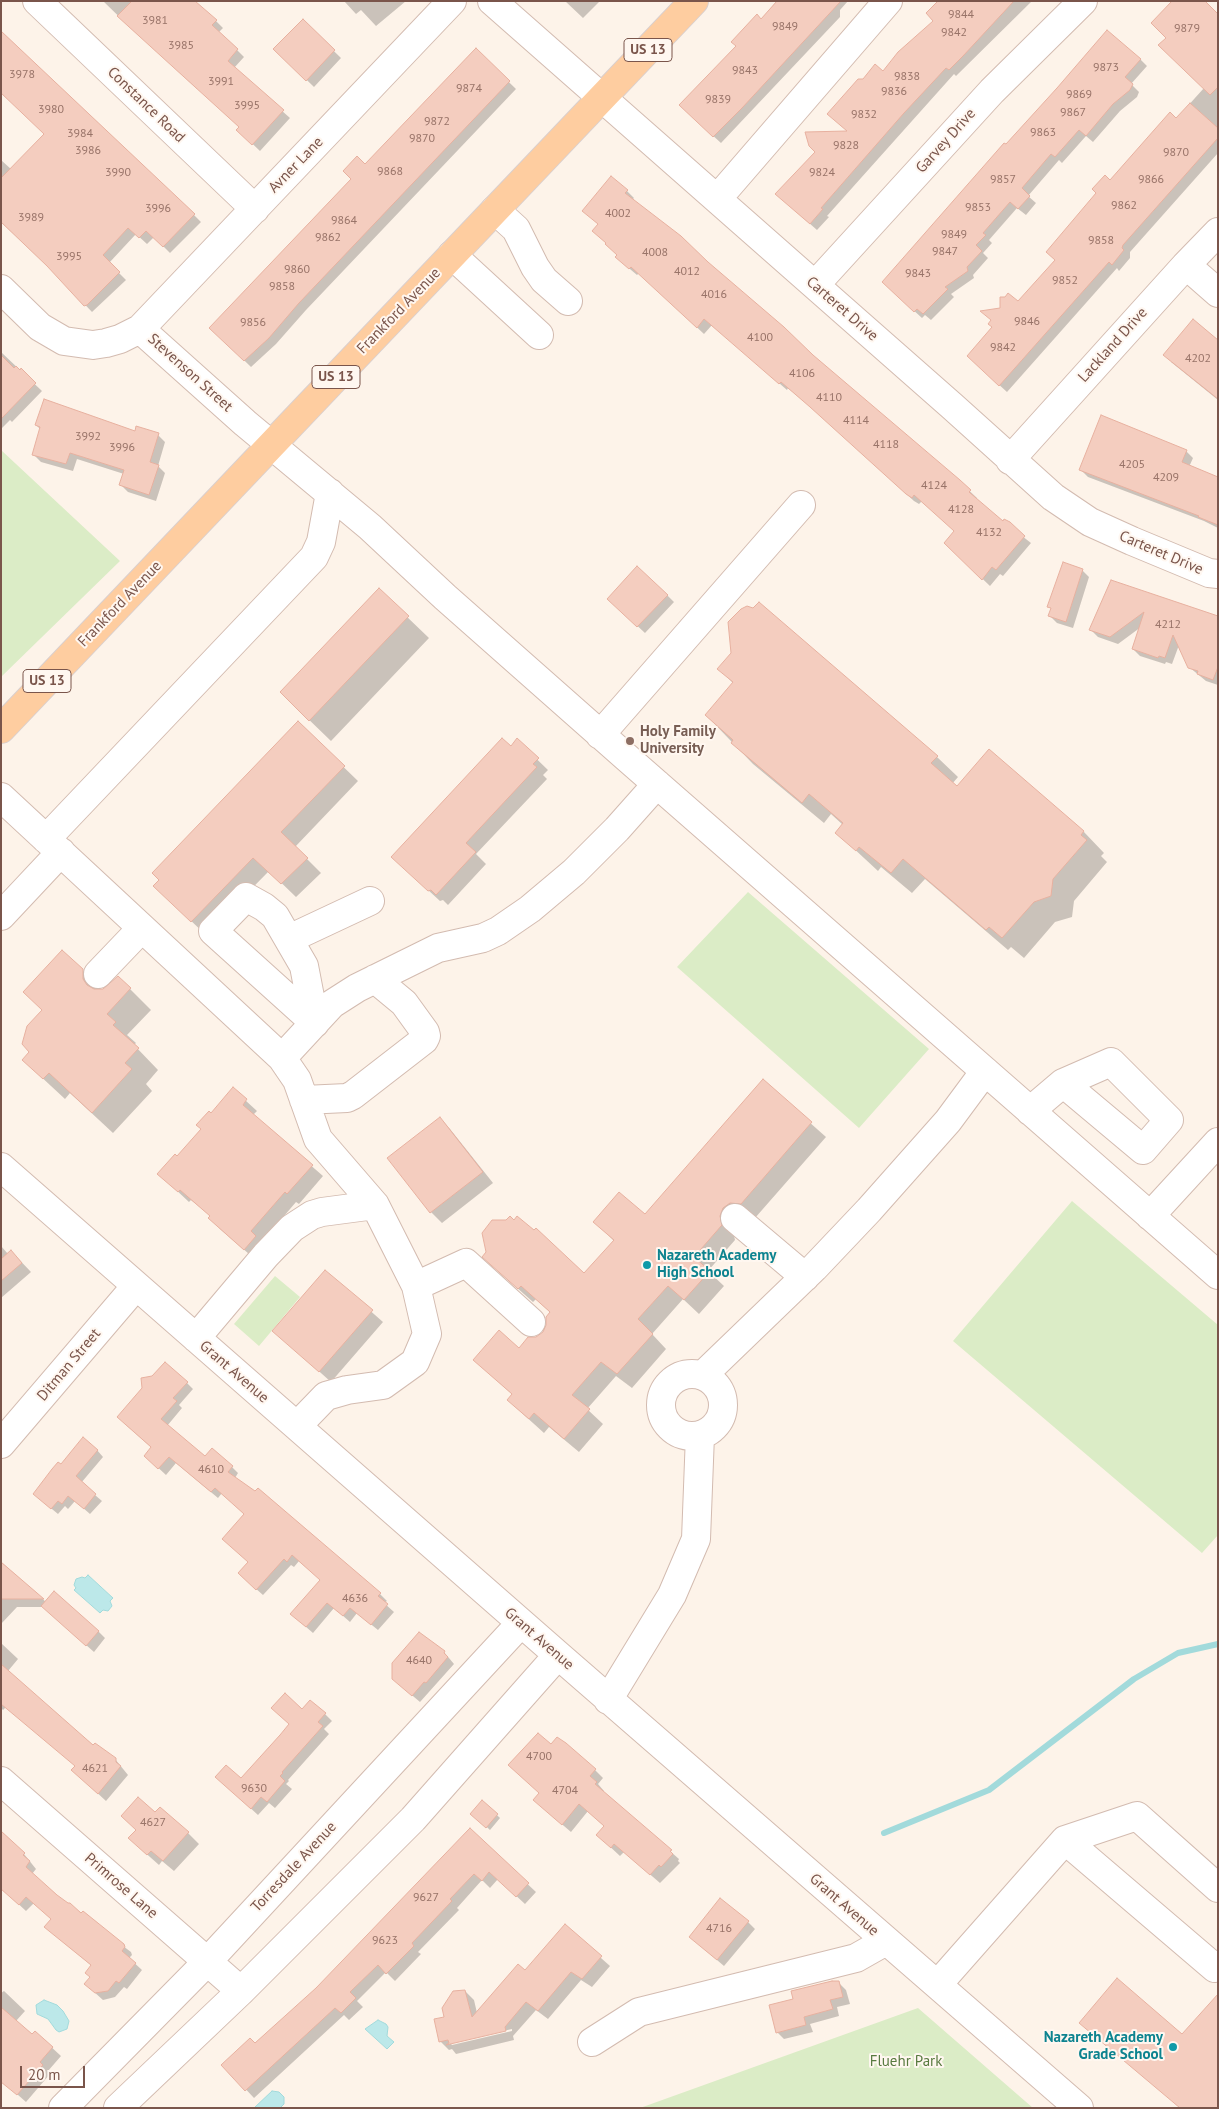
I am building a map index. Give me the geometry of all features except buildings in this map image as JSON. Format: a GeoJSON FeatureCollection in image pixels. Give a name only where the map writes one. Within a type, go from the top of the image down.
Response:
{"type":"FeatureCollection","features":[{"type":"Feature","properties":{"kind":"main road","name":"Frankford Avenue"},"geometry":{"type":"LineString","coordinates":[[1,729],[694,1]]}},
{"type":"Feature","properties":{"kind":"street","name":"Constance Road"},"geometry":{"type":"LineString","coordinates":[[37,1],[255,209]]}},
{"type":"Feature","properties":{"kind":"street","name":"Avner Lane"},"geometry":{"type":"LineString","coordinates":[[140,329],[452,1]]}},
{"type":"Feature","properties":{"kind":"street","name":"Carteret Drive"},"geometry":{"type":"LineString","coordinates":[[492,1],[1053,497],[1090,522],[1140,545],[1210,573],[1218,574]]}},
{"type":"Feature","properties":{"kind":"street"},"geometry":{"type":"LineString","coordinates":[[717,199],[888,1]]}},
{"type":"Feature","properties":{"kind":"street","name":"Garvey Drive"},"geometry":{"type":"LineString","coordinates":[[815,286],[992,91],[1083,1]]}},
{"type":"Feature","properties":{"kind":"street"},"geometry":{"type":"LineString","coordinates":[[495,210],[516,229],[540,275],[568,301]]}},
{"type":"Feature","properties":{"kind":"street","name":"Lackland Drive"},"geometry":{"type":"LineString","coordinates":[[1010,460],[1218,232]]}},
{"type":"Feature","properties":{"kind":"street"},"geometry":{"type":"LineString","coordinates":[[452,255],[539,335]]}},
{"type":"Feature","properties":{"kind":"street"},"geometry":{"type":"LineString","coordinates":[[1186,265],[1218,293]]}},
{"type":"Feature","properties":{"kind":"street","name":"Stevenson Street"},"geometry":{"type":"LineString","coordinates":[[1,289],[40,326],[64,341],[93,345],[106,343],[120,339],[140,329],[245,423],[370,527],[445,597],[600,734],[1218,1275]]}},
{"type":"Feature","properties":{"kind":"street"},"geometry":{"type":"LineString","coordinates":[[1,916],[54,845],[310,562],[321,542],[330,493]]}},
{"type":"Feature","properties":{"kind":"street"},"geometry":{"type":"LineString","coordinates":[[600,734],[801,505]]}},
{"type":"Feature","properties":{"kind":"street"},"geometry":{"type":"LineString","coordinates":[[282,1058],[332,1004],[375,979],[438,948],[483,938],[504,928],[574,872],[624,823],[657,784]]}},
{"type":"Feature","properties":{"kind":"street"},"geometry":{"type":"LineString","coordinates":[[1,797],[282,1058],[297,1080],[318,1139],[374,1205],[416,1286],[427,1334],[415,1362],[383,1385],[347,1390],[326,1396],[297,1426]]}},
{"type":"Feature","properties":{"kind":"street"},"geometry":{"type":"LineString","coordinates":[[246,897],[275,916],[304,966],[314,1023],[213,932],[246,897]]}},
{"type":"Feature","properties":{"kind":"street"},"geometry":{"type":"LineString","coordinates":[[289,939],[370,901]]}},
{"type":"Feature","properties":{"kind":"street"},"geometry":{"type":"LineString","coordinates":[[98,974],[142,928]]}},
{"type":"Feature","properties":{"kind":"street"},"geometry":{"type":"LineString","coordinates":[[304,1100],[347,1098],[353,1096],[424,1040],[425,1032],[404,1003],[375,979]]}},
{"type":"Feature","properties":{"kind":"street"},"geometry":{"type":"LineString","coordinates":[[703,1375],[809,1273],[869,1210],[948,1121],[984,1071]]}},
{"type":"Feature","properties":{"kind":"street"},"geometry":{"type":"LineString","coordinates":[[1030,1111],[1063,1083]]}},
{"type":"Feature","properties":{"kind":"street"},"geometry":{"type":"LineString","coordinates":[[1150,1216],[1218,1142]]}},
{"type":"Feature","properties":{"kind":"street","name":"Grant Avenue"},"geometry":{"type":"LineString","coordinates":[[1,1167],[608,1700],[1079,2108]]}},
{"type":"Feature","properties":{"kind":"street"},"geometry":{"type":"LineString","coordinates":[[196,1338],[292,1228],[312,1215],[322,1212],[374,1205]]}},
{"type":"Feature","properties":{"kind":"street"},"geometry":{"type":"LineString","coordinates":[[734,1218],[809,1273]]}},
{"type":"Feature","properties":{"kind":"street"},"geometry":{"type":"LineString","coordinates":[[416,1286],[466,1263],[531,1322]]}},
{"type":"Feature","properties":{"kind":"street","name":"Ditman Street"},"geometry":{"type":"LineString","coordinates":[[1,1444],[136,1286]]}},
{"type":"Feature","properties":{"kind":"street"},"geometry":{"type":"LineString","coordinates":[[684,1374],[703,1375],[712,1380],[722,1397],[724,1406],[717,1425],[700,1435],[690,1436],[672,1429],[662,1413],[661,1403],[668,1385],[684,1374]]}},
{"type":"Feature","properties":{"kind":"street"},"geometry":{"type":"LineString","coordinates":[[608,1700],[672,1594],[696,1539],[700,1435]]}},
{"type":"Feature","properties":{"kind":"street","name":"Torresdale Avenue"},"geometry":{"type":"LineString","coordinates":[[63,2108],[207,1962],[521,1623]]}},
{"type":"Feature","properties":{"kind":"street"},"geometry":{"type":"LineString","coordinates":[[118,2108],[241,1991],[413,1819],[558,1655]]}},
{"type":"Feature","properties":{"kind":"street","name":"Primrose Lane"},"geometry":{"type":"LineString","coordinates":[[1,1781],[241,1991]]}},
{"type":"Feature","properties":{"kind":"street"},"geometry":{"type":"LineString","coordinates":[[938,1984],[1065,1840],[1137,1816],[1218,1888]]}},
{"type":"Feature","properties":{"kind":"street"},"geometry":{"type":"LineString","coordinates":[[1065,1840],[1216,1967]]}},
{"type":"Feature","properties":{"kind":"street"},"geometry":{"type":"LineString","coordinates":[[592,2042],[640,2012],[856,1958],[886,1941]]}},
{"type":"Feature","properties":{"kind":"green space"},"geometry":{"type":"Polygon","coordinates":[[[1,450],[120,561],[1,677],[1,450]]]}},
{"type":"Feature","properties":{"kind":"green space"},"geometry":{"type":"Polygon","coordinates":[[[748,892],[929,1049],[859,1128],[677,967],[748,892]]]}},
{"type":"Feature","properties":{"kind":"green space"},"geometry":{"type":"Polygon","coordinates":[[[1072,1201],[1218,1325],[1218,1535],[1202,1553],[953,1341],[1072,1201]]]}},
{"type":"Feature","properties":{"kind":"green space"},"geometry":{"type":"Polygon","coordinates":[[[275,1276],[300,1297],[259,1346],[234,1324],[275,1276]]]}},
{"type":"Feature","properties":{"kind":"green space","name":"Fluehr Park"},"geometry":{"type":"Polygon","coordinates":[[[918,2008],[1033,2108],[640,2108],[918,2008]]]}},
{"type":"Feature","properties":{"kind":"water"},"geometry":{"type":"Polygon","coordinates":[[[88,1575],[113,1598],[110,1601],[112,1606],[108,1611],[103,1610],[100,1613],[74,1590],[76,1588],[74,1585],[76,1579],[85,1578],[88,1575]]]}},
{"type":"Feature","properties":{"kind":"water"},"geometry":{"type":"Polygon","coordinates":[[[44,2000],[57,2005],[63,2011],[69,2021],[67,2029],[59,2032],[48,2019],[37,2014],[36,2005],[44,2000]]]}},
{"type":"Feature","properties":{"kind":"water"},"geometry":{"type":"Polygon","coordinates":[[[378,2020],[386,2024],[388,2027],[387,2036],[394,2042],[387,2049],[365,2029],[378,2020]]]}},
{"type":"Feature","properties":{"kind":"water"},"geometry":{"type":"Polygon","coordinates":[[[272,2091],[279,2092],[284,2097],[284,2104],[280,2108],[254,2108],[272,2091]]]}},
{"type":"Feature","properties":{"kind":"waterway"},"geometry":{"type":"LineString","coordinates":[[884,1833],[989,1790],[1134,1679],[1178,1653],[1218,1644]]}},
{"type":"Feature","properties":{"kind":"place","name":"Holy Family University"},"geometry":{"type":"Point","coordinates":[630,741]}},
{"type":"Feature","properties":{"kind":"place","name":"Nazareth Academy High School"},"geometry":{"type":"Point","coordinates":[647,1265]}},
{"type":"Feature","properties":{"kind":"place","name":"Nazareth Academy Grade School"},"geometry":{"type":"Point","coordinates":[1173,2047]}}]}
